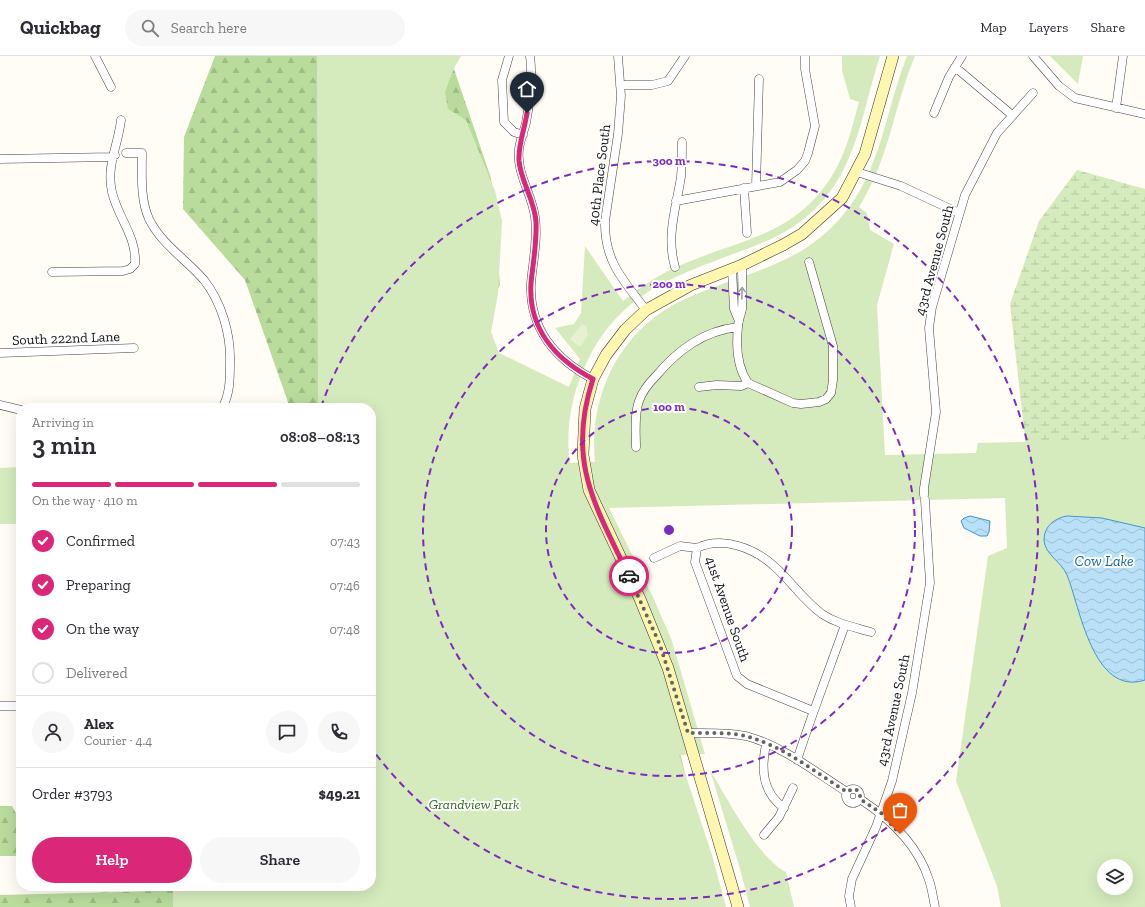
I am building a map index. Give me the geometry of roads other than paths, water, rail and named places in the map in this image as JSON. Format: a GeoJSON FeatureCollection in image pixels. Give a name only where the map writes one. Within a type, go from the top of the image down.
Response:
{"type":"FeatureCollection","features":[{"type":"Feature","properties":{"kind":"street"},"geometry":{"type":"LineString","coordinates":[[95,56],[111,87]]}},
{"type":"Feature","properties":{"kind":"street"},"geometry":{"type":"LineString","coordinates":[[509,56],[502,80],[504,122],[514,132],[523,135]]}},
{"type":"Feature","properties":{"kind":"street"},"geometry":{"type":"LineString","coordinates":[[530,56],[530,89],[523,135],[519,149],[519,161],[536,222],[531,285],[533,313],[542,335],[553,350],[573,368],[593,379]]}},
{"type":"Feature","properties":{"kind":"street","name":"40th Place South"},"geometry":{"type":"LineString","coordinates":[[618,56],[620,86],[618,134],[605,221],[605,238],[610,260],[646,310]]}},
{"type":"Feature","properties":{"kind":"street"},"geometry":{"type":"LineString","coordinates":[[620,86],[652,85],[668,81],[685,56]]}},
{"type":"Feature","properties":{"kind":"street"},"geometry":{"type":"LineString","coordinates":[[676,201],[780,182],[797,170],[805,161],[815,126],[805,69],[805,56]]}},
{"type":"Feature","properties":{"kind":"street"},"geometry":{"type":"LineString","coordinates":[[738,907],[688,733],[656,634],[595,506],[587,483],[582,455],[586,400],[593,379],[613,345],[632,323],[646,310],[664,298],[691,284],[737,267],[802,234],[842,198],[857,172],[871,135],[893,56]]}},
{"type":"Feature","properties":{"kind":"street"},"geometry":{"type":"LineString","coordinates":[[934,113],[954,67],[962,56]]}},
{"type":"Feature","properties":{"kind":"street"},"geometry":{"type":"LineString","coordinates":[[1033,56],[1066,93],[1075,98],[1145,114]]}},
{"type":"Feature","properties":{"kind":"street"},"geometry":{"type":"LineString","coordinates":[[1116,108],[1124,56]]}},
{"type":"Feature","properties":{"kind":"street"},"geometry":{"type":"LineString","coordinates":[[954,67],[1012,115]]}},
{"type":"Feature","properties":{"kind":"street"},"geometry":{"type":"LineString","coordinates":[[756,186],[759,79]]}},
{"type":"Feature","properties":{"kind":"street","name":"43rd Avenue South"},"geometry":{"type":"LineString","coordinates":[[851,907],[849,896],[852,879],[881,813],[892,781],[912,693],[930,583],[924,488],[936,412],[931,359],[930,319],[932,307],[956,231],[959,213],[965,195],[993,139],[1012,115],[1033,93]]}},
{"type":"Feature","properties":{"kind":"street"},"geometry":{"type":"LineString","coordinates":[[52,272],[123,271],[130,269],[135,264],[136,253],[134,243],[117,210],[109,178],[121,120]]}},
{"type":"Feature","properties":{"kind":"street"},"geometry":{"type":"LineString","coordinates":[[675,267],[672,255],[671,235],[682,160],[682,142]]}},
{"type":"Feature","properties":{"kind":"street"},"geometry":{"type":"LineString","coordinates":[[126,153],[142,153],[143,197],[150,220],[167,244],[204,280],[215,298],[228,333],[231,348],[230,377],[225,403]]}},
{"type":"Feature","properties":{"kind":"street"},"geometry":{"type":"LineString","coordinates":[[0,159],[114,156]]}},
{"type":"Feature","properties":{"kind":"street"},"geometry":{"type":"LineString","coordinates":[[857,172],[901,186],[959,213]]}},
{"type":"Feature","properties":{"kind":"street"},"geometry":{"type":"LineString","coordinates":[[744,188],[747,233]]}},
{"type":"Feature","properties":{"kind":"street"},"geometry":{"type":"LineString","coordinates":[[737,267],[734,309],[738,324],[742,374],[748,383],[793,403],[801,404],[819,402],[826,399],[831,393],[833,380],[833,346],[809,262]]}},
{"type":"Feature","properties":{"kind":"street"},"geometry":{"type":"LineString","coordinates":[[636,447],[636,417],[639,401],[648,385],[661,369],[675,354],[689,343],[738,324]]}},
{"type":"Feature","properties":{"kind":"street","name":"South 222nd Lane"},"geometry":{"type":"LineString","coordinates":[[0,354],[134,348]]}},
{"type":"Feature","properties":{"kind":"street"},"geometry":{"type":"LineString","coordinates":[[699,387],[717,385],[741,386],[748,383]]}},
{"type":"Feature","properties":{"kind":"street"},"geometry":{"type":"LineString","coordinates":[[0,405],[16,409]]}},
{"type":"Feature","properties":{"kind":"street"},"geometry":{"type":"LineString","coordinates":[[697,548],[704,545],[725,543],[755,553],[774,566],[804,599],[821,613],[833,621],[871,632]]}},
{"type":"Feature","properties":{"kind":"street","name":"41st Avenue South"},"geometry":{"type":"LineString","coordinates":[[654,558],[680,546],[697,548],[695,562],[737,676],[747,684],[812,711]]}},
{"type":"Feature","properties":{"kind":"street"},"geometry":{"type":"LineString","coordinates":[[798,760],[812,711],[824,685],[845,625]]}},
{"type":"Feature","properties":{"kind":"street"},"geometry":{"type":"LineString","coordinates":[[0,706],[16,706]]}},
{"type":"Feature","properties":{"kind":"street"},"geometry":{"type":"LineString","coordinates":[[688,733],[722,733],[745,736],[766,744],[798,760],[847,792],[852,789],[857,790],[860,794],[860,799],[881,813],[918,855],[930,881],[935,907]]}},
{"type":"Feature","properties":{"kind":"street"},"geometry":{"type":"LineString","coordinates":[[766,744],[763,764],[765,782],[774,800],[784,808]]}},
{"type":"Feature","properties":{"kind":"street"},"geometry":{"type":"LineString","coordinates":[[764,835],[784,808],[793,788]]}},
{"type":"Feature","properties":{"kind":"water"},"geometry":{"type":"Polygon","coordinates":[[[970,516],[990,521],[987,536],[980,536],[964,528],[961,521],[970,516]]]}},
{"type":"Feature","properties":{"kind":"water","name":"Cow Lake"},"geometry":{"type":"Polygon","coordinates":[[[1067,516],[1102,518],[1145,528],[1145,680],[1127,682],[1113,675],[1101,663],[1091,646],[1067,575],[1047,550],[1044,540],[1044,535],[1048,527],[1054,521],[1067,516]]]}},
{"type":"Feature","properties":{"kind":"park label","name":"Grandview Park"},"geometry":{"type":"Point","coordinates":[474,804]}}]}
